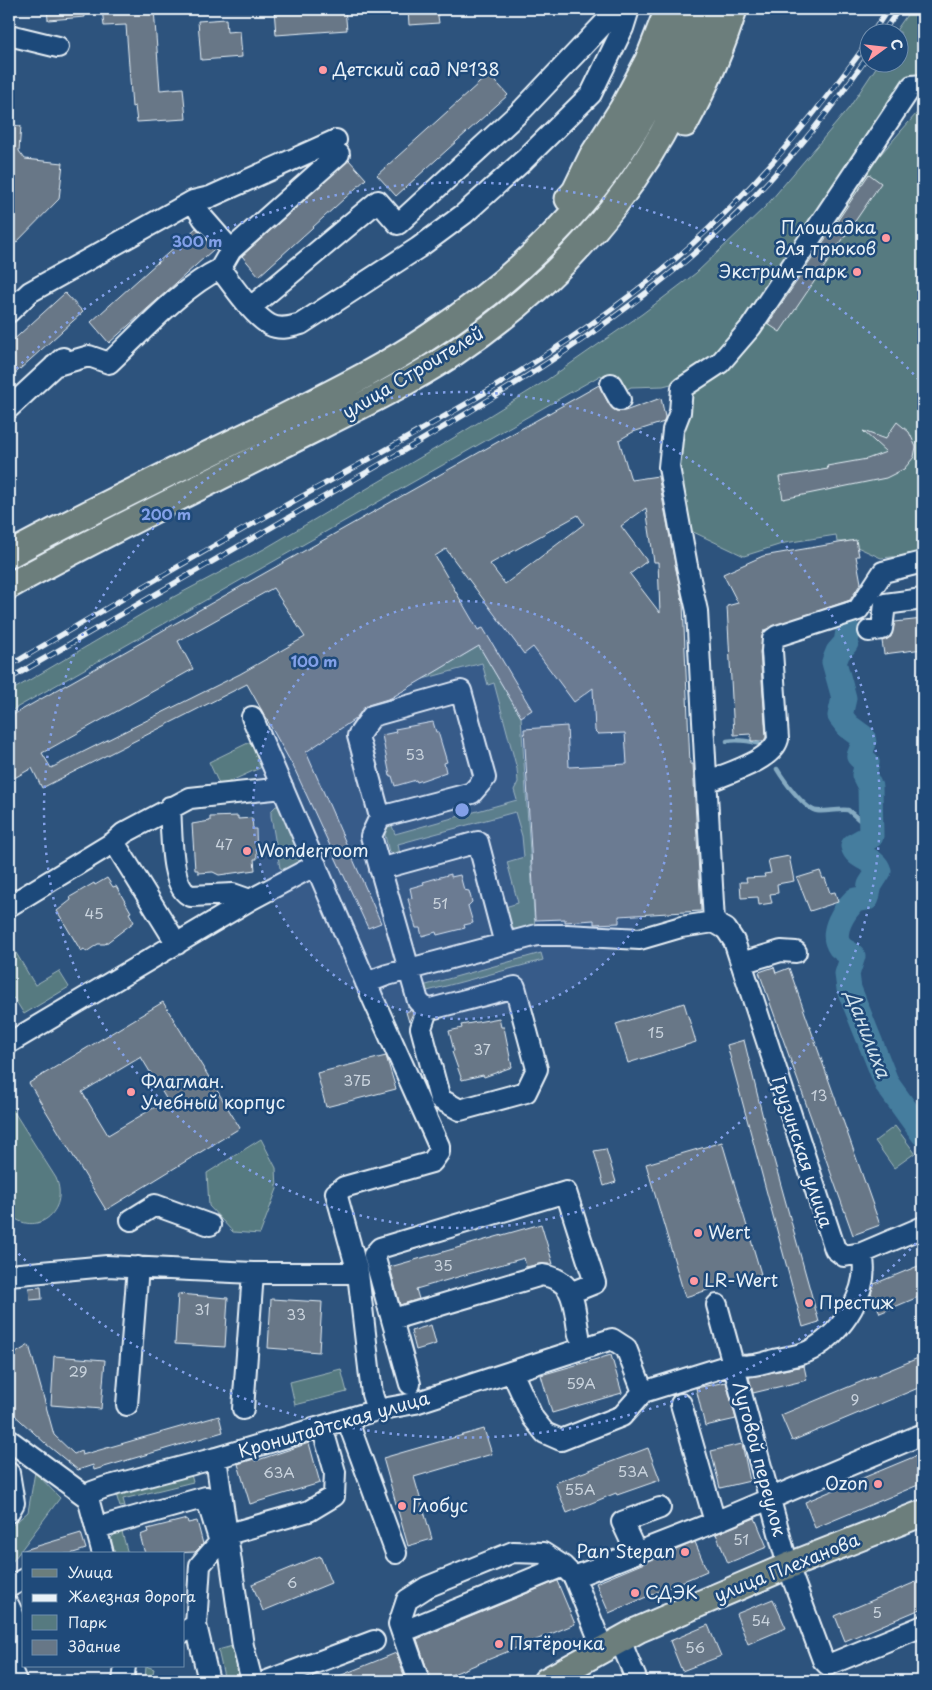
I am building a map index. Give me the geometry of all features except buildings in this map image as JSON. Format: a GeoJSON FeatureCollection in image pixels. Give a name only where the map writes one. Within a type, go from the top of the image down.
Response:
{"type":"FeatureCollection","features":[{"type":"Feature","properties":{"kind":"main road"},"geometry":{"type":"LineString","coordinates":[[317,400],[349,372],[461,302],[500,270],[553,217],[575,191],[592,156],[622,109],[648,60],[668,9]]}},
{"type":"Feature","properties":{"kind":"main road","name":"улица Строителей"},"geometry":{"type":"LineString","coordinates":[[10,553],[317,400],[392,360],[469,310],[508,277],[566,220],[624,150],[652,103],[670,63],[688,9]]}},
{"type":"Feature","properties":{"kind":"main road","name":"улица Строителей"},"geometry":{"type":"LineString","coordinates":[[17,581],[390,391],[452,354],[490,328],[545,284],[585,243],[628,188],[657,144],[677,107],[693,70],[713,9]]}},
{"type":"Feature","properties":{"kind":"main road"},"geometry":{"type":"LineString","coordinates":[[490,328],[550,282],[604,236],[631,208],[674,143],[703,92],[727,33],[734,9]]}},
{"type":"Feature","properties":{"kind":"main road","name":"улица Плеханова"},"geometry":{"type":"LineString","coordinates":[[546,1681],[611,1644],[788,1566],[923,1513]]}},
{"type":"Feature","properties":{"kind":"main road"},"geometry":{"type":"LineString","coordinates":[[846,1544],[923,1522]]}},
{"type":"Feature","properties":{"kind":"street"},"geometry":{"type":"LineString","coordinates":[[398,224],[523,109],[614,12],[621,9]]}},
{"type":"Feature","properties":{"kind":"street"},"geometry":{"type":"LineString","coordinates":[[220,269],[251,307],[270,324],[278,327],[295,326],[310,319],[418,248],[486,195],[590,94],[623,28],[629,9]]}},
{"type":"Feature","properties":{"kind":"street"},"geometry":{"type":"LineString","coordinates":[[9,35],[58,47]]}},
{"type":"Feature","properties":{"kind":"street"},"geometry":{"type":"LineString","coordinates":[[714,922],[697,611],[669,467],[673,430],[680,412],[682,388],[720,363],[751,327],[920,80]]}},
{"type":"Feature","properties":{"kind":"street"},"geometry":{"type":"LineString","coordinates":[[9,312],[30,292],[193,201],[210,197],[337,147],[231,250],[220,269],[206,275],[181,296],[110,363],[89,356],[54,366]]}},
{"type":"Feature","properties":{"kind":"street"},"geometry":{"type":"LineString","coordinates":[[193,201],[203,218],[231,250]]}},
{"type":"Feature","properties":{"kind":"street"},"geometry":{"type":"LineString","coordinates":[[251,307],[378,201],[418,248]]}},
{"type":"Feature","properties":{"kind":"street"},"geometry":{"type":"LineString","coordinates":[[9,408],[70,352]]}},
{"type":"Feature","properties":{"kind":"street"},"geometry":{"type":"LineString","coordinates":[[10,553],[17,581]]}},
{"type":"Feature","properties":{"kind":"street"},"geometry":{"type":"LineString","coordinates":[[707,782],[762,758],[775,747],[778,739],[772,651],[773,639],[777,636],[858,610],[884,572],[923,562]]}},
{"type":"Feature","properties":{"kind":"street"},"geometry":{"type":"LineString","coordinates":[[868,631],[882,629],[885,604],[923,599]]}},
{"type":"Feature","properties":{"kind":"street"},"geometry":{"type":"LineString","coordinates":[[380,817],[472,793],[485,778],[461,691],[372,716],[358,736],[380,817],[371,836],[418,1001],[427,1010]]}},
{"type":"Feature","properties":{"kind":"street"},"geometry":{"type":"LineString","coordinates":[[252,717],[366,983],[439,1146],[439,1152],[432,1162],[344,1187],[336,1193],[358,1273],[372,1394],[377,1410]]}},
{"type":"Feature","properties":{"kind":"street"},"geometry":{"type":"LineString","coordinates":[[9,906],[114,842],[124,832],[190,798],[283,788]]}},
{"type":"Feature","properties":{"kind":"street"},"geometry":{"type":"LineString","coordinates":[[170,807],[176,876],[185,893],[191,896],[236,894],[250,900]]}},
{"type":"Feature","properties":{"kind":"street"},"geometry":{"type":"LineString","coordinates":[[114,842],[177,944]]}},
{"type":"Feature","properties":{"kind":"street"},"geometry":{"type":"LineString","coordinates":[[380,869],[478,842],[505,944]]}},
{"type":"Feature","properties":{"kind":"street"},"geometry":{"type":"LineString","coordinates":[[11,1037],[177,944],[250,900],[316,865]]}},
{"type":"Feature","properties":{"kind":"street"},"geometry":{"type":"LineString","coordinates":[[366,983],[387,975],[537,935],[640,939],[689,926],[714,922],[726,929],[732,936],[741,963],[781,951],[796,952]]}},
{"type":"Feature","properties":{"kind":"street","name":"Грузинская улица"},"geometry":{"type":"LineString","coordinates":[[741,963],[830,1240],[835,1249],[844,1256],[862,1253],[923,1228]]}},
{"type":"Feature","properties":{"kind":"street"},"geometry":{"type":"LineString","coordinates":[[515,987],[537,1069],[526,1092],[460,1110],[440,1099],[421,1028],[427,1010],[515,987]]}},
{"type":"Feature","properties":{"kind":"street"},"geometry":{"type":"LineString","coordinates":[[410,1384],[374,1255],[380,1248],[566,1192],[595,1283],[570,1293]]}},
{"type":"Feature","properties":{"kind":"street"},"geometry":{"type":"LineString","coordinates":[[132,1220],[155,1205],[210,1225]]}},
{"type":"Feature","properties":{"kind":"street"},"geometry":{"type":"LineString","coordinates":[[512,1372],[534,1418],[545,1433],[561,1440],[622,1416],[642,1392],[733,1364],[746,1368],[810,1351],[828,1339],[858,1301],[864,1269],[862,1253]]}},
{"type":"Feature","properties":{"kind":"street"},"geometry":{"type":"LineString","coordinates":[[9,1275],[98,1267],[138,1267],[253,1273],[358,1273]]}},
{"type":"Feature","properties":{"kind":"street"},"geometry":{"type":"LineString","coordinates":[[127,1405],[138,1267]]}},
{"type":"Feature","properties":{"kind":"street"},"geometry":{"type":"LineString","coordinates":[[243,1409],[253,1273]]}},
{"type":"Feature","properties":{"kind":"street"},"geometry":{"type":"LineString","coordinates":[[393,1319],[542,1275],[556,1277],[565,1283],[570,1293],[579,1335]]}},
{"type":"Feature","properties":{"kind":"street","name":"Луговой переулок"},"geometry":{"type":"LineString","coordinates":[[717,1305],[788,1566],[820,1653],[828,1665],[923,1626]]}},
{"type":"Feature","properties":{"kind":"street","name":"Кронштадтская улица"},"geometry":{"type":"LineString","coordinates":[[88,1498],[92,1492],[106,1486],[216,1458],[377,1410],[415,1403],[612,1339],[626,1348],[642,1392]]}},
{"type":"Feature","properties":{"kind":"street"},"geometry":{"type":"LineString","coordinates":[[681,1404],[715,1522]]}},
{"type":"Feature","properties":{"kind":"street"},"geometry":{"type":"LineString","coordinates":[[347,1419],[396,1553]]}},
{"type":"Feature","properties":{"kind":"street"},"geometry":{"type":"LineString","coordinates":[[228,1534],[309,1511],[334,1496],[335,1472],[322,1427]]}},
{"type":"Feature","properties":{"kind":"street"},"geometry":{"type":"LineString","coordinates":[[402,1632],[568,1571],[636,1552],[715,1522],[923,1434]]}},
{"type":"Feature","properties":{"kind":"street"},"geometry":{"type":"LineString","coordinates":[[9,1440],[88,1498],[102,1552]]}},
{"type":"Feature","properties":{"kind":"street"},"geometry":{"type":"LineString","coordinates":[[216,1458],[242,1637],[252,1681]]}},
{"type":"Feature","properties":{"kind":"street"},"geometry":{"type":"LineString","coordinates":[[9,1474],[14,1503],[9,1512]]}},
{"type":"Feature","properties":{"kind":"street"},"geometry":{"type":"LineString","coordinates":[[96,1528],[206,1498],[220,1542],[200,1565],[190,1629],[209,1681]]}},
{"type":"Feature","properties":{"kind":"street"},"geometry":{"type":"LineString","coordinates":[[636,1552],[622,1522],[660,1508]]}},
{"type":"Feature","properties":{"kind":"street"},"geometry":{"type":"LineString","coordinates":[[419,1681],[399,1624],[407,1600],[427,1586],[513,1552],[543,1554],[568,1571],[611,1644],[637,1681]]}},
{"type":"Feature","properties":{"kind":"street"},"geometry":{"type":"LineString","coordinates":[[9,1587],[22,1581]]}},
{"type":"Feature","properties":{"kind":"street"},"geometry":{"type":"LineString","coordinates":[[9,1606],[22,1634]]}},
{"type":"Feature","properties":{"kind":"street"},"geometry":{"type":"LineString","coordinates":[[267,1681],[374,1641]]}},
{"type":"Feature","properties":{"kind":"street"},"geometry":{"type":"LineString","coordinates":[[16,1681],[10,1667],[22,1649]]}},
{"type":"Feature","properties":{"kind":"street"},"geometry":{"type":"LineString","coordinates":[[124,1681],[125,1668]]}},
{"type":"Feature","properties":{"kind":"green space"},"geometry":{"type":"Polygon","coordinates":[[[911,9],[923,9],[923,78],[751,317],[716,358],[683,381],[663,386],[631,387],[613,397],[601,375],[9,712],[9,692],[147,611],[264,549],[450,440],[547,380],[642,314],[696,273],[766,206],[849,108],[873,72],[910,72],[910,22],[902,22],[911,9]]]}},
{"type":"Feature","properties":{"kind":"green space","name":"Экстрим-парк"},"geometry":{"type":"Polygon","coordinates":[[[923,106],[923,554],[881,558],[855,546],[854,541],[837,542],[836,535],[785,543],[744,556],[687,529],[676,466],[690,399],[698,381],[831,211],[923,106]]]}},
{"type":"Feature","properties":{"kind":"green space"},"geometry":{"type":"Polygon","coordinates":[[[479,646],[521,717],[535,928],[516,930],[512,928],[505,907],[518,903],[507,862],[524,857],[522,836],[515,812],[398,844],[400,855],[389,852],[384,831],[391,823],[395,834],[517,800],[514,790],[518,782],[517,769],[494,683],[488,685],[482,663],[423,679],[479,646]]]}},
{"type":"Feature","properties":{"kind":"green space"},"geometry":{"type":"Polygon","coordinates":[[[250,742],[262,767],[220,786],[209,762],[250,742]]]}},
{"type":"Feature","properties":{"kind":"green space"},"geometry":{"type":"Polygon","coordinates":[[[276,806],[280,806],[301,854],[299,861],[285,870],[280,868],[271,816],[271,811],[276,806]]]}},
{"type":"Feature","properties":{"kind":"green space"},"geometry":{"type":"Polygon","coordinates":[[[9,941],[35,985],[59,971],[69,987],[24,1014],[14,998],[9,1001],[9,941]]]}},
{"type":"Feature","properties":{"kind":"green space"},"geometry":{"type":"Polygon","coordinates":[[[541,953],[543,960],[420,993],[419,987],[541,953]]]}},
{"type":"Feature","properties":{"kind":"green space"},"geometry":{"type":"Polygon","coordinates":[[[9,1104],[56,1178],[59,1190],[58,1201],[48,1218],[30,1224],[19,1221],[9,1214],[9,1104]]]}},
{"type":"Feature","properties":{"kind":"green space"},"geometry":{"type":"Polygon","coordinates":[[[895,1126],[915,1153],[894,1168],[875,1141],[895,1126]]]}},
{"type":"Feature","properties":{"kind":"green space"},"geometry":{"type":"Polygon","coordinates":[[[261,1139],[276,1168],[277,1189],[260,1234],[233,1232],[209,1206],[207,1173],[261,1139]]]}},
{"type":"Feature","properties":{"kind":"green space"},"geometry":{"type":"Polygon","coordinates":[[[341,1369],[347,1392],[295,1405],[290,1382],[341,1369]]]}},
{"type":"Feature","properties":{"kind":"green space"},"geometry":{"type":"Polygon","coordinates":[[[190,1471],[193,1482],[123,1499],[125,1506],[120,1507],[115,1491],[190,1471]]]}},
{"type":"Feature","properties":{"kind":"green space"},"geometry":{"type":"Polygon","coordinates":[[[35,1472],[60,1498],[9,1566],[9,1528],[28,1512],[35,1472]]]}},
{"type":"Feature","properties":{"kind":"green space"},"geometry":{"type":"Polygon","coordinates":[[[122,1532],[127,1552],[114,1552],[111,1538],[115,1534],[122,1532]]]}},
{"type":"Feature","properties":{"kind":"green space"},"geometry":{"type":"Polygon","coordinates":[[[236,1645],[245,1681],[225,1681],[218,1650],[236,1645]]]}},
{"type":"Feature","properties":{"kind":"green space"},"geometry":{"type":"Polygon","coordinates":[[[146,1668],[154,1669],[151,1681],[145,1681],[146,1668]]]}},
{"type":"Feature","properties":{"kind":"waterway","name":"Данилиха"},"geometry":{"type":"LineString","coordinates":[[848,631],[846,643],[838,652],[834,662],[844,698],[840,716],[848,726],[863,737],[864,743],[859,756],[867,763],[864,775],[870,787],[871,836],[853,846],[858,854],[874,863],[879,871],[870,885],[867,898],[855,900],[847,909],[837,928],[836,935],[840,947],[853,956],[847,974],[849,989],[887,1084],[923,1134]]}},
{"type":"Feature","properties":{"kind":"waterway"},"geometry":{"type":"LineString","coordinates":[[727,741],[747,741],[766,748]]}},
{"type":"Feature","properties":{"kind":"waterway"},"geometry":{"type":"LineString","coordinates":[[777,769],[795,793],[812,809],[817,811],[848,810],[870,827]]}},
{"type":"Feature","properties":{"kind":"railway"},"geometry":{"type":"LineString","coordinates":[[880,22],[888,9]]}},
{"type":"Feature","properties":{"kind":"railway"},"geometry":{"type":"LineString","coordinates":[[890,22],[899,9]]}},
{"type":"Feature","properties":{"kind":"railway"},"geometry":{"type":"LineString","coordinates":[[9,666],[226,539],[451,413],[550,352],[598,319],[689,247],[739,199],[785,148],[860,52]]}},
{"type":"Feature","properties":{"kind":"railway"},"geometry":{"type":"LineString","coordinates":[[9,679],[484,403],[628,307],[673,272],[716,234],[758,192],[817,125],[860,68]]}},
{"type":"Feature","properties":{"kind":"place","name":"Детский сад №138"},"geometry":{"type":"Point","coordinates":[323,70]}},
{"type":"Feature","properties":{"kind":"place","name":"Площадка для трюков"},"geometry":{"type":"Point","coordinates":[886,238]}},
{"type":"Feature","properties":{"kind":"place","name":"Экстрим-парк"},"geometry":{"type":"Point","coordinates":[857,272]}},
{"type":"Feature","properties":{"kind":"place","name":"Wonderroom"},"geometry":{"type":"Point","coordinates":[247,851]}},
{"type":"Feature","properties":{"kind":"place","name":"Флагман. Учебный корпус"},"geometry":{"type":"Point","coordinates":[131,1092]}},
{"type":"Feature","properties":{"kind":"place","name":"Wert"},"geometry":{"type":"Point","coordinates":[698,1233]}},
{"type":"Feature","properties":{"kind":"place","name":"LR-Wert"},"geometry":{"type":"Point","coordinates":[694,1281]}},
{"type":"Feature","properties":{"kind":"place","name":"Престиж"},"geometry":{"type":"Point","coordinates":[809,1303]}},
{"type":"Feature","properties":{"kind":"place","name":"Ozon"},"geometry":{"type":"Point","coordinates":[878,1484]}},
{"type":"Feature","properties":{"kind":"place","name":"Глобус"},"geometry":{"type":"Point","coordinates":[402,1506]}},
{"type":"Feature","properties":{"kind":"place","name":"Pan Stepan"},"geometry":{"type":"Point","coordinates":[685,1552]}},
{"type":"Feature","properties":{"kind":"place","name":"СДЭК"},"geometry":{"type":"Point","coordinates":[635,1593]}},
{"type":"Feature","properties":{"kind":"place","name":"Пятёрочка"},"geometry":{"type":"Point","coordinates":[499,1644]}}]}
